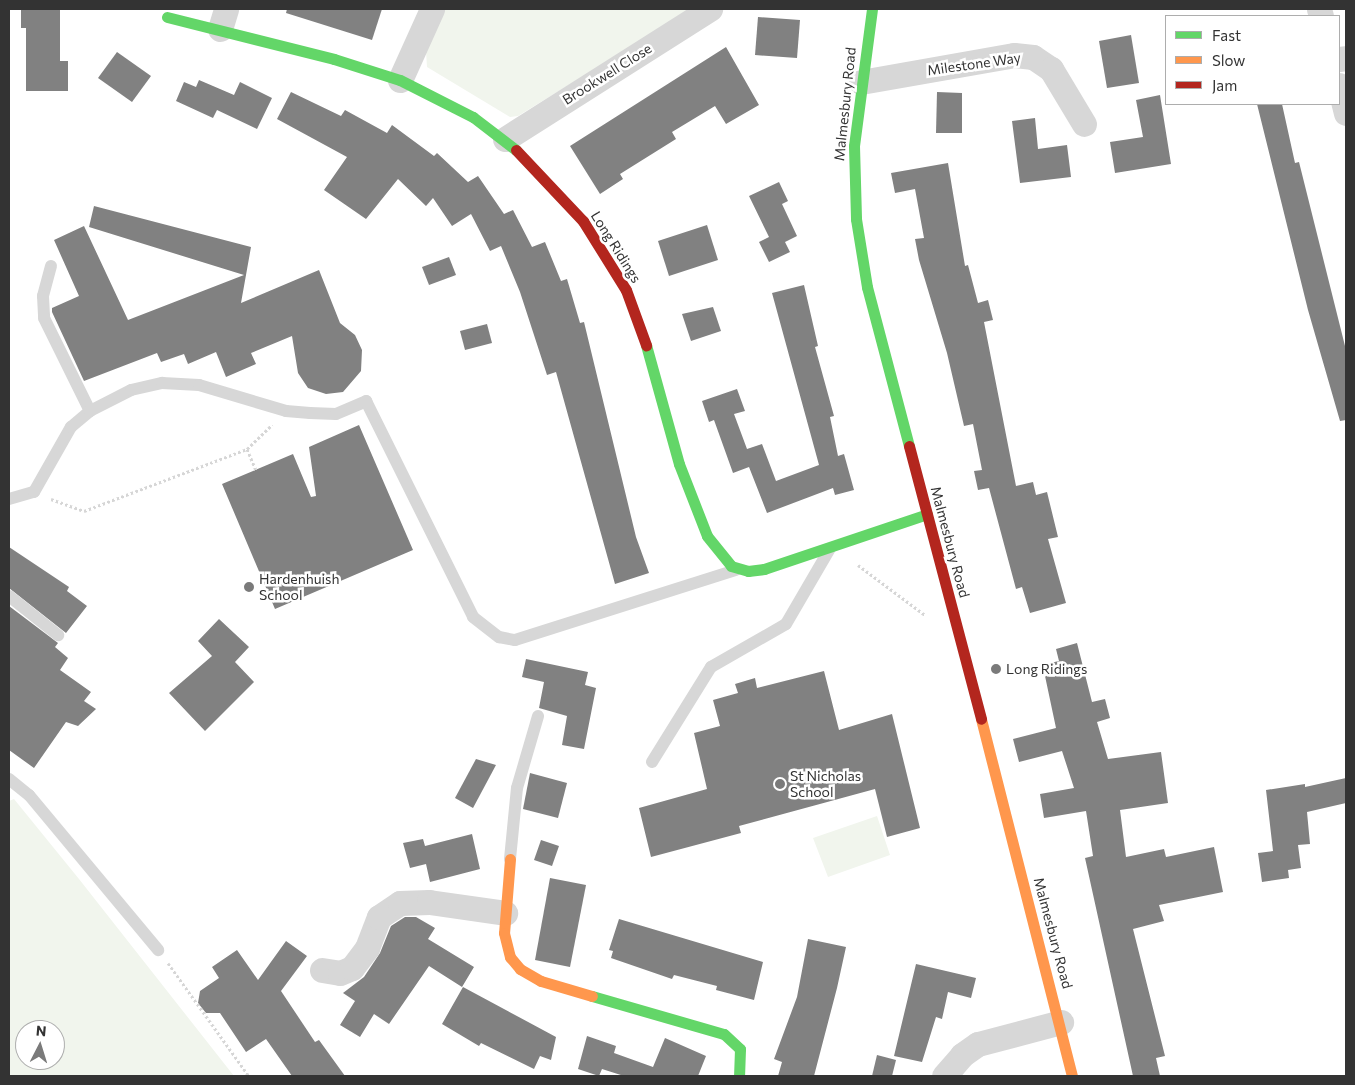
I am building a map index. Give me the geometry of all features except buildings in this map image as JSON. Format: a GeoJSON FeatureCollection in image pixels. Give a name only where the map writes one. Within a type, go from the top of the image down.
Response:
{"type":"FeatureCollection","features":[{"type":"Feature","properties":{"kind":"street"},"geometry":{"type":"LineString","coordinates":[[400,80],[432,9]]}},
{"type":"Feature","properties":{"kind":"street","name":"Brookwell Close"},"geometry":{"type":"LineString","coordinates":[[505,139],[710,9]]}},
{"type":"Feature","properties":{"kind":"street","name":"Malmesbury Road"},"geometry":{"type":"LineString","coordinates":[[872,9],[854,146],[859,245],[927,514],[1061,1022],[1072,1076]]}},
{"type":"Feature","properties":{"kind":"street","name":"Long Ridings"},"geometry":{"type":"LineString","coordinates":[[167,17],[223,19],[400,80],[446,101],[505,139],[562,194],[618,274],[641,327],[679,464],[707,536],[724,561],[738,570]]}},
{"type":"Feature","properties":{"kind":"street","name":"Milestone Way"},"geometry":{"type":"LineString","coordinates":[[861,82],[1014,55],[1033,57],[1051,69],[1084,124]]}},
{"type":"Feature","properties":{"kind":"street"},"geometry":{"type":"LineString","coordinates":[[1340,89],[1346,114]]}},
{"type":"Feature","properties":{"kind":"street"},"geometry":{"type":"LineString","coordinates":[[738,570],[760,570],[927,514]]}},
{"type":"Feature","properties":{"kind":"street"},"geometry":{"type":"LineString","coordinates":[[510,859],[505,913],[507,948],[525,974],[718,1031],[739,1046],[739,1076]]}},
{"type":"Feature","properties":{"kind":"street"},"geometry":{"type":"LineString","coordinates":[[322,970],[340,973],[352,968],[367,948],[379,917],[400,903],[429,902],[505,913]]}},
{"type":"Feature","properties":{"kind":"street"},"geometry":{"type":"LineString","coordinates":[[944,1076],[962,1055],[978,1044],[1061,1022]]}},
{"type":"Feature","properties":{"kind":"lane"},"geometry":{"type":"LineString","coordinates":[[51,266],[43,296],[44,318],[90,411]]}},
{"type":"Feature","properties":{"kind":"lane"},"geometry":{"type":"LineString","coordinates":[[9,499],[34,492],[71,427],[90,411],[131,390],[162,383],[199,385],[286,411],[336,414],[366,401],[473,617],[499,637],[515,640],[738,570]]}},
{"type":"Feature","properties":{"kind":"lane"},"geometry":{"type":"LineString","coordinates":[[652,762],[711,667],[786,624],[832,545]]}},
{"type":"Feature","properties":{"kind":"lane"},"geometry":{"type":"LineString","coordinates":[[9,596],[58,635]]}},
{"type":"Feature","properties":{"kind":"lane"},"geometry":{"type":"LineString","coordinates":[[510,859],[517,788],[538,716]]}},
{"type":"Feature","properties":{"kind":"lane"},"geometry":{"type":"LineString","coordinates":[[9,778],[36,802],[158,950]]}},
{"type":"Feature","properties":{"kind":"path"},"geometry":{"type":"LineString","coordinates":[[34,492],[84,511],[247,449],[286,411]]}},
{"type":"Feature","properties":{"kind":"path"},"geometry":{"type":"LineString","coordinates":[[247,449],[256,470]]}},
{"type":"Feature","properties":{"kind":"path"},"geometry":{"type":"LineString","coordinates":[[832,545],[930,618]]}},
{"type":"Feature","properties":{"kind":"path"},"geometry":{"type":"LineString","coordinates":[[158,950],[249,1076]]}},
{"type":"Feature","properties":{"kind":"shaded area"},"geometry":{"type":"Polygon","coordinates":[[[442,9],[692,9],[518,116],[510,117],[427,67],[426,51],[442,9]]]}},
{"type":"Feature","properties":{"kind":"shaded area"},"geometry":{"type":"Polygon","coordinates":[[[14,799],[234,1076],[9,1076],[9,801],[14,799]]]}},
{"type":"Feature","properties":{"kind":"shaded area"},"geometry":{"type":"Polygon","coordinates":[[[877,816],[890,855],[828,877],[813,838],[877,816]]]}},
{"type":"Feature","properties":{"kind":"traffic: fast"},"geometry":{"type":"LineString","coordinates":[[872,9],[854,146],[856,219],[867,287],[909,446]]}},
{"type":"Feature","properties":{"kind":"traffic: fast"},"geometry":{"type":"LineString","coordinates":[[167,17],[334,59],[400,80],[473,117],[516,150]]}},
{"type":"Feature","properties":{"kind":"traffic: fast"},"geometry":{"type":"LineString","coordinates":[[646,345],[679,464],[707,536],[731,566],[748,571],[764,569],[927,514]]}},
{"type":"Feature","properties":{"kind":"traffic: fast"},"geometry":{"type":"LineString","coordinates":[[592,996],[724,1034],[740,1049],[739,1076]]}},
{"type":"Feature","properties":{"kind":"traffic: slow"},"geometry":{"type":"LineString","coordinates":[[981,719],[1072,1076]]}},
{"type":"Feature","properties":{"kind":"traffic: slow"},"geometry":{"type":"LineString","coordinates":[[510,859],[504,933],[510,957],[520,969],[541,981],[592,996]]}},
{"type":"Feature","properties":{"kind":"traffic: jam"},"geometry":{"type":"LineString","coordinates":[[516,150],[583,221],[626,290],[646,345]]}},
{"type":"Feature","properties":{"kind":"traffic: jam"},"geometry":{"type":"LineString","coordinates":[[909,446],[981,719]]}},
{"type":"Feature","properties":{"kind":"place","name":"Hardenhuish School"},"geometry":{"type":"Point","coordinates":[249,587]}},
{"type":"Feature","properties":{"kind":"place","name":"Long Ridings"},"geometry":{"type":"Point","coordinates":[996,669]}},
{"type":"Feature","properties":{"kind":"place","name":"St Nicholas School"},"geometry":{"type":"Point","coordinates":[780,784]}}]}
